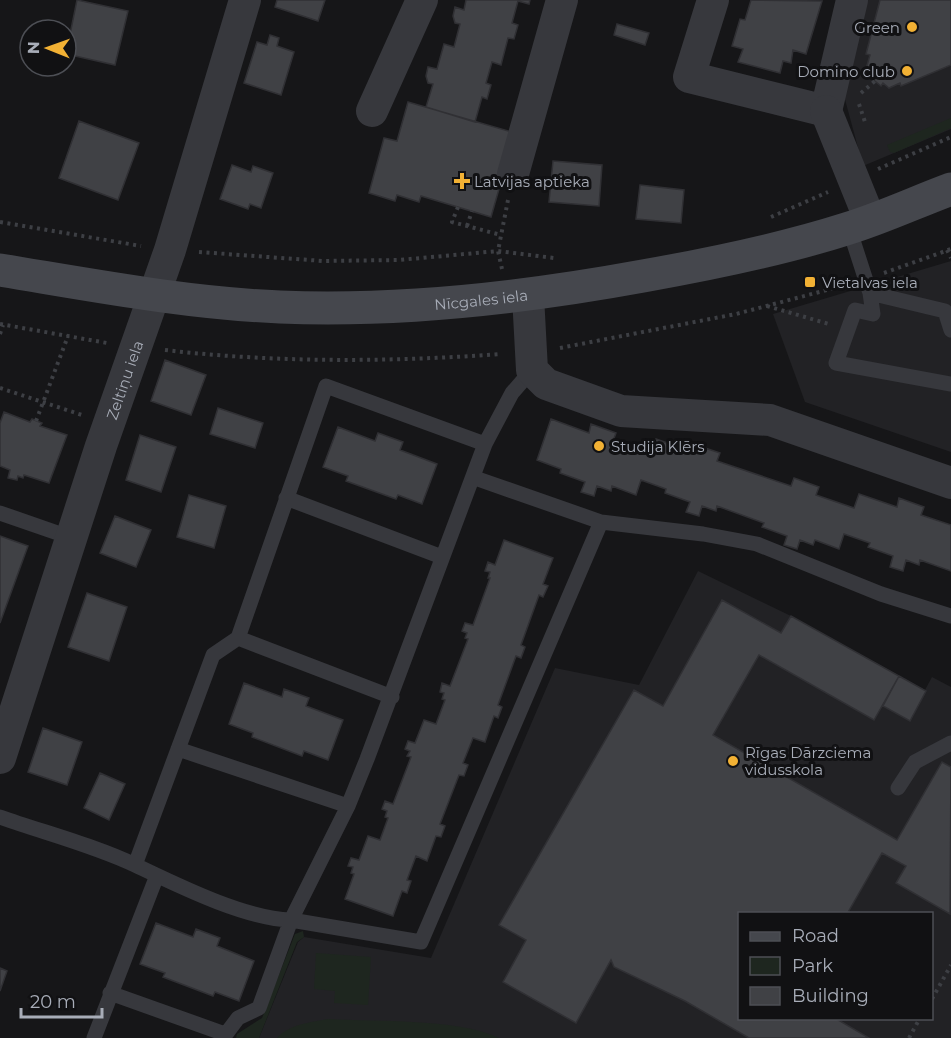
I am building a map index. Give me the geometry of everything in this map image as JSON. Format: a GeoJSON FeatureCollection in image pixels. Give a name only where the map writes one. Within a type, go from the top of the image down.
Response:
{"type":"FeatureCollection","features":[{"type":"Feature","properties":{"kind":"street","name":"Zeltiņu iela"},"geometry":{"type":"LineString","coordinates":[[0,758],[108,423],[170,250],[245,0]]}},
{"type":"Feature","properties":{"kind":"street"},"geometry":{"type":"LineString","coordinates":[[372,111],[422,0]]}},
{"type":"Feature","properties":{"kind":"street"},"geometry":{"type":"LineString","coordinates":[[513,174],[562,0]]}},
{"type":"Feature","properties":{"kind":"street"},"geometry":{"type":"LineString","coordinates":[[713,0],[689,77],[826,111],[868,174],[859,224]]}},
{"type":"Feature","properties":{"kind":"street"},"geometry":{"type":"LineString","coordinates":[[826,111],[852,0]]}},
{"type":"Feature","properties":{"kind":"street","name":"Nīcgales iela"},"geometry":{"type":"LineString","coordinates":[[0,270],[154,294],[278,307],[397,306],[528,296],[698,266],[859,224],[951,189]]}},
{"type":"Feature","properties":{"kind":"street"},"geometry":{"type":"LineString","coordinates":[[528,296],[532,370],[546,384],[621,411],[770,420],[951,483]]}},
{"type":"Feature","properties":{"kind":"lane"},"geometry":{"type":"LineString","coordinates":[[859,224],[873,314],[855,310],[836,363],[951,384]]}},
{"type":"Feature","properties":{"kind":"lane"},"geometry":{"type":"LineString","coordinates":[[870,293],[945,311],[951,330]]}},
{"type":"Feature","properties":{"kind":"lane"},"geometry":{"type":"LineString","coordinates":[[110,993],[224,1036],[238,1018],[259,1008],[291,920],[348,806],[392,697],[442,557],[475,478],[485,444],[512,393],[532,370]]}},
{"type":"Feature","properties":{"kind":"lane"},"geometry":{"type":"LineString","coordinates":[[135,865],[213,655],[238,638],[326,386],[485,444]]}},
{"type":"Feature","properties":{"kind":"lane"},"geometry":{"type":"LineString","coordinates":[[475,478],[601,522],[704,534],[757,544],[881,594],[951,616]]}},
{"type":"Feature","properties":{"kind":"lane"},"geometry":{"type":"LineString","coordinates":[[286,498],[442,557]]}},
{"type":"Feature","properties":{"kind":"lane"},"geometry":{"type":"LineString","coordinates":[[0,513],[72,538]]}},
{"type":"Feature","properties":{"kind":"lane"},"geometry":{"type":"LineString","coordinates":[[0,818],[135,865],[156,878],[270,920],[291,920],[421,942],[601,522]]}},
{"type":"Feature","properties":{"kind":"lane"},"geometry":{"type":"LineString","coordinates":[[238,638],[392,697]]}},
{"type":"Feature","properties":{"kind":"lane"},"geometry":{"type":"LineString","coordinates":[[898,788],[915,762],[951,743]]}},
{"type":"Feature","properties":{"kind":"lane"},"geometry":{"type":"LineString","coordinates":[[178,749],[348,806]]}},
{"type":"Feature","properties":{"kind":"lane"},"geometry":{"type":"LineString","coordinates":[[94,1038],[156,878]]}},
{"type":"Feature","properties":{"kind":"path"},"geometry":{"type":"LineString","coordinates":[[869,135],[856,96],[875,81]]}},
{"type":"Feature","properties":{"kind":"path"},"geometry":{"type":"LineString","coordinates":[[769,218],[951,136]]}},
{"type":"Feature","properties":{"kind":"path"},"geometry":{"type":"LineString","coordinates":[[868,174],[877,157]]}},
{"type":"Feature","properties":{"kind":"path"},"geometry":{"type":"LineString","coordinates":[[498,251],[513,174]]}},
{"type":"Feature","properties":{"kind":"path"},"geometry":{"type":"LineString","coordinates":[[458,207],[452,222],[501,235]]}},
{"type":"Feature","properties":{"kind":"path"},"geometry":{"type":"LineString","coordinates":[[467,226],[472,211]]}},
{"type":"Feature","properties":{"kind":"path"},"geometry":{"type":"LineString","coordinates":[[0,222],[110,243],[170,250],[323,261],[399,260],[498,251],[555,259]]}},
{"type":"Feature","properties":{"kind":"path"},"geometry":{"type":"LineString","coordinates":[[947,250],[951,258]]}},
{"type":"Feature","properties":{"kind":"path"},"geometry":{"type":"LineString","coordinates":[[766,306],[814,318],[848,331]]}},
{"type":"Feature","properties":{"kind":"path"},"geometry":{"type":"LineString","coordinates":[[0,334],[3,325]]}},
{"type":"Feature","properties":{"kind":"path"},"geometry":{"type":"LineString","coordinates":[[36,420],[68,336]]}},
{"type":"Feature","properties":{"kind":"path"},"geometry":{"type":"LineString","coordinates":[[0,388],[108,423]]}},
{"type":"Feature","properties":{"kind":"path"},"geometry":{"type":"LineString","coordinates":[[933,996],[951,965]]}},
{"type":"Feature","properties":{"kind":"path"},"geometry":{"type":"LineString","coordinates":[[909,1038],[919,1020]]}},
{"type":"Feature","properties":{"kind":"shaded area"},"geometry":{"type":"Polygon","coordinates":[[[865,0],[951,0],[951,129],[863,166],[843,92],[865,0]]]}},
{"type":"Feature","properties":{"kind":"shaded area"},"geometry":{"type":"Polygon","coordinates":[[[951,261],[951,452],[805,402],[773,314],[951,261]]]}},
{"type":"Feature","properties":{"kind":"shaded area","name":"Rīgas Dārzciema vidusskola"},"geometry":{"type":"Polygon","coordinates":[[[698,571],[791,616],[925,690],[932,677],[951,687],[951,1038],[259,1038],[298,942],[304,937],[431,958],[555,668],[639,685],[698,571]]]}},
{"type":"Feature","properties":{"kind":"green space"},"geometry":{"type":"Polygon","coordinates":[[[951,118],[951,128],[894,153],[890,152],[887,145],[951,118]]]}},
{"type":"Feature","properties":{"kind":"green space"},"geometry":{"type":"Polygon","coordinates":[[[303,931],[304,937],[297,942],[259,1038],[236,1038],[237,1034],[262,1018],[295,934],[303,931]]]}},
{"type":"Feature","properties":{"kind":"green space"},"geometry":{"type":"Polygon","coordinates":[[[316,953],[371,957],[368,1005],[334,1003],[335,991],[314,989],[316,953]]]}},
{"type":"Feature","properties":{"kind":"green space"},"geometry":{"type":"Polygon","coordinates":[[[328,1019],[439,1024],[461,1027],[499,1038],[277,1038],[293,1027],[328,1019]]]}},
{"type":"Feature","properties":{"kind":"building"},"geometry":{"type":"Polygon","coordinates":[[[77,0],[128,11],[115,65],[78,57],[78,18],[73,18],[77,0]]]}},
{"type":"Feature","properties":{"kind":"building"},"geometry":{"type":"Polygon","coordinates":[[[277,0],[325,0],[318,21],[275,7],[277,0]]]}},
{"type":"Feature","properties":{"kind":"building"},"geometry":{"type":"Polygon","coordinates":[[[466,0],[530,0],[529,4],[518,1],[512,23],[518,25],[514,39],[508,38],[501,65],[492,62],[486,83],[491,85],[487,99],[482,97],[475,122],[426,107],[433,84],[428,83],[426,76],[428,67],[437,69],[444,44],[454,47],[460,24],[455,23],[453,16],[455,7],[464,10],[466,0]]]}},
{"type":"Feature","properties":{"kind":"building"},"geometry":{"type":"Polygon","coordinates":[[[751,0],[822,1],[806,54],[793,50],[791,63],[783,61],[780,73],[738,62],[743,49],[732,46],[740,19],[745,20],[751,0]]]}},
{"type":"Feature","properties":{"kind":"building","name":"Green"},"geometry":{"type":"Polygon","coordinates":[[[880,0],[951,0],[951,65],[901,86],[900,83],[889,88],[883,83],[881,86],[870,77],[872,74],[866,69],[870,55],[866,54],[880,0]]]}},
{"type":"Feature","properties":{"kind":"building"},"geometry":{"type":"Polygon","coordinates":[[[617,24],[649,33],[645,45],[614,35],[617,24]]]}},
{"type":"Feature","properties":{"kind":"building"},"geometry":{"type":"Polygon","coordinates":[[[270,35],[279,38],[277,46],[294,52],[281,95],[244,83],[257,42],[267,45],[270,35]]]}},
{"type":"Feature","properties":{"kind":"building"},"geometry":{"type":"Polygon","coordinates":[[[408,102],[515,133],[491,217],[421,196],[419,202],[397,195],[395,201],[369,193],[384,138],[397,141],[408,102]]]}},
{"type":"Feature","properties":{"kind":"building"},"geometry":{"type":"Polygon","coordinates":[[[79,121],[139,143],[118,200],[59,178],[79,121]]]}},
{"type":"Feature","properties":{"kind":"building"},"geometry":{"type":"Polygon","coordinates":[[[553,161],[602,165],[599,206],[549,202],[553,161]]]}},
{"type":"Feature","properties":{"kind":"building"},"geometry":{"type":"Polygon","coordinates":[[[232,165],[251,172],[253,166],[273,173],[261,208],[250,204],[248,209],[220,199],[232,165]]]}},
{"type":"Feature","properties":{"kind":"building"},"geometry":{"type":"Polygon","coordinates":[[[640,185],[684,190],[681,223],[636,219],[640,185]]]}},
{"type":"Feature","properties":{"kind":"building"},"geometry":{"type":"Polygon","coordinates":[[[165,360],[206,375],[191,415],[151,401],[165,360]]]}},
{"type":"Feature","properties":{"kind":"building"},"geometry":{"type":"Polygon","coordinates":[[[218,408],[263,423],[255,448],[210,434],[218,408]]]}},
{"type":"Feature","properties":{"kind":"building"},"geometry":{"type":"Polygon","coordinates":[[[4,412],[30,422],[32,419],[42,423],[40,426],[67,435],[49,483],[24,475],[23,478],[18,476],[17,480],[8,478],[10,470],[0,466],[0,423],[4,412]]]}},
{"type":"Feature","properties":{"kind":"building"},"geometry":{"type":"Polygon","coordinates":[[[551,419],[589,433],[591,424],[616,433],[613,441],[650,454],[656,439],[693,452],[696,445],[720,453],[717,461],[791,486],[794,478],[819,487],[816,495],[854,508],[859,494],[897,507],[899,498],[924,507],[921,515],[951,525],[951,571],[920,560],[919,565],[906,560],[903,571],[890,567],[893,556],[868,547],[870,543],[844,534],[839,549],[815,540],[813,545],[800,540],[797,549],[784,545],[787,536],[762,527],[764,523],[717,506],[716,511],[702,506],[699,516],[686,512],[690,502],[665,493],[666,489],[641,480],[636,495],[612,486],[611,491],[597,486],[594,496],[581,492],[585,482],[560,473],[561,469],[537,460],[551,419]]]}},
{"type":"Feature","properties":{"kind":"building"},"geometry":{"type":"Polygon","coordinates":[[[338,427],[375,441],[378,433],[403,442],[400,450],[437,464],[422,504],[398,495],[396,499],[346,481],[348,476],[323,467],[338,427]]]}},
{"type":"Feature","properties":{"kind":"building"},"geometry":{"type":"Polygon","coordinates":[[[140,435],[176,447],[161,492],[126,480],[140,435]]]}},
{"type":"Feature","properties":{"kind":"building"},"geometry":{"type":"Polygon","coordinates":[[[189,495],[226,506],[214,548],[177,537],[189,495]]]}},
{"type":"Feature","properties":{"kind":"building"},"geometry":{"type":"Polygon","coordinates":[[[115,516],[151,530],[136,567],[100,553],[115,516]]]}},
{"type":"Feature","properties":{"kind":"building"},"geometry":{"type":"Polygon","coordinates":[[[0,536],[28,546],[0,623],[0,536]]]}},
{"type":"Feature","properties":{"kind":"building"},"geometry":{"type":"Polygon","coordinates":[[[504,540],[553,558],[543,584],[548,586],[543,597],[539,595],[521,645],[525,647],[521,658],[516,656],[498,705],[502,707],[498,718],[494,716],[485,742],[473,738],[463,763],[468,765],[464,776],[459,775],[440,824],[445,826],[441,837],[436,836],[427,861],[416,856],[407,880],[411,881],[407,893],[402,891],[393,916],[345,899],[354,874],[351,873],[353,867],[348,866],[351,858],[359,860],[368,836],[380,840],[388,818],[385,817],[387,811],[382,809],[385,801],[393,804],[411,757],[407,756],[410,751],[405,749],[408,741],[415,743],[424,720],[436,724],[445,700],[442,699],[444,693],[440,692],[442,683],[450,686],[468,639],[465,638],[467,633],[462,631],[465,623],[473,625],[490,578],[488,578],[490,572],[485,571],[488,562],[495,565],[504,540]]]}},
{"type":"Feature","properties":{"kind":"building"},"geometry":{"type":"Polygon","coordinates":[[[87,593],[127,607],[109,661],[68,647],[87,593]]]}},
{"type":"Feature","properties":{"kind":"building"},"geometry":{"type":"Polygon","coordinates":[[[722,600],[781,633],[791,616],[899,676],[874,720],[759,655],[713,735],[897,840],[942,762],[951,767],[950,914],[896,883],[906,866],[882,853],[848,912],[738,912],[738,1020],[838,1020],[869,1038],[749,1038],[685,1001],[614,967],[611,960],[576,1023],[503,982],[526,940],[499,925],[634,690],[663,706],[722,600]]]}},
{"type":"Feature","properties":{"kind":"building"},"geometry":{"type":"Polygon","coordinates":[[[899,676],[926,691],[910,721],[883,706],[899,676]]]}},
{"type":"Feature","properties":{"kind":"building"},"geometry":{"type":"Polygon","coordinates":[[[244,683],[282,697],[284,689],[309,698],[306,706],[343,720],[328,760],[304,751],[302,756],[252,737],[253,733],[229,724],[244,683]]]}},
{"type":"Feature","properties":{"kind":"building"},"geometry":{"type":"Polygon","coordinates":[[[43,728],[82,742],[67,785],[28,772],[43,728]]]}},
{"type":"Feature","properties":{"kind":"building"},"geometry":{"type":"Polygon","coordinates":[[[100,773],[125,784],[109,820],[84,808],[100,773]]]}},
{"type":"Feature","properties":{"kind":"building"},"geometry":{"type":"Polygon","coordinates":[[[156,923],[193,937],[196,929],[220,938],[217,946],[254,961],[239,1001],[215,992],[213,996],[163,977],[165,973],[140,964],[156,923]]]}},
{"type":"Feature","properties":{"kind":"building"},"geometry":{"type":"Polygon","coordinates":[[[0,968],[7,971],[0,991],[0,968]]]}},
{"type":"Feature","properties":{"kind":"place","name":"Green"},"geometry":{"type":"Point","coordinates":[912,27]}},
{"type":"Feature","properties":{"kind":"place","name":"Domino club"},"geometry":{"type":"Point","coordinates":[907,71]}},
{"type":"Feature","properties":{"kind":"place","name":"Latvijas aptieka"},"geometry":{"type":"Point","coordinates":[462,181]}},
{"type":"Feature","properties":{"kind":"place","name":"Vietalvas iela"},"geometry":{"type":"Point","coordinates":[810,282]}},
{"type":"Feature","properties":{"kind":"place","name":"Studija Klērs"},"geometry":{"type":"Point","coordinates":[599,446]}},
{"type":"Feature","properties":{"kind":"place","name":"Rīgas Dārzciema vidusskola"},"geometry":{"type":"Point","coordinates":[733,761]}}]}
